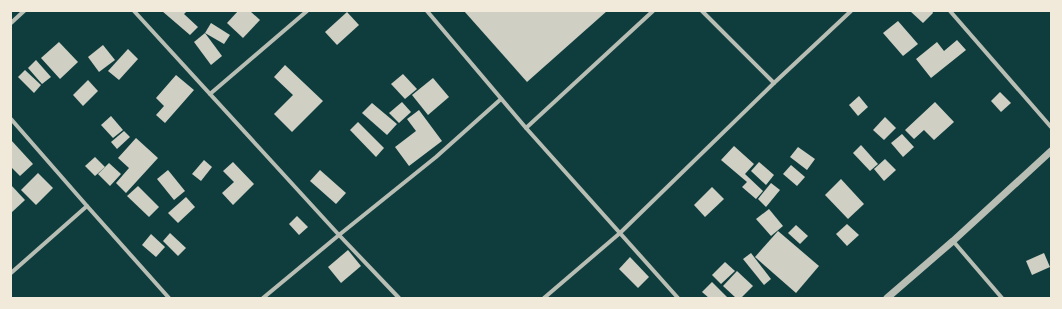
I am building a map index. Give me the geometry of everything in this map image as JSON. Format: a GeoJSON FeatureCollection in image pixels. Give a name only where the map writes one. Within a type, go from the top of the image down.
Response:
{"type":"FeatureCollection","features":[{"type":"Feature","properties":{"kind":"street"},"geometry":{"type":"LineString","coordinates":[[11,23],[24,11]]}},
{"type":"Feature","properties":{"kind":"street"},"geometry":{"type":"LineString","coordinates":[[134,11],[339,235],[399,298]]}},
{"type":"Feature","properties":{"kind":"street"},"geometry":{"type":"LineString","coordinates":[[210,94],[307,11]]}},
{"type":"Feature","properties":{"kind":"street"},"geometry":{"type":"LineString","coordinates":[[427,11],[526,128],[678,298]]}},
{"type":"Feature","properties":{"kind":"street"},"geometry":{"type":"LineString","coordinates":[[526,128],[653,11]]}},
{"type":"Feature","properties":{"kind":"street"},"geometry":{"type":"LineString","coordinates":[[702,11],[774,83]]}},
{"type":"Feature","properties":{"kind":"street"},"geometry":{"type":"LineString","coordinates":[[544,298],[620,233],[774,83],[851,11]]}},
{"type":"Feature","properties":{"kind":"street"},"geometry":{"type":"LineString","coordinates":[[950,11],[1051,127]]}},
{"type":"Feature","properties":{"kind":"street"},"geometry":{"type":"LineString","coordinates":[[263,298],[436,157],[501,99]]}},
{"type":"Feature","properties":{"kind":"street"},"geometry":{"type":"LineString","coordinates":[[11,119],[169,298]]}},
{"type":"Feature","properties":{"kind":"street"},"geometry":{"type":"LineString","coordinates":[[887,298],[953,241],[1051,151]]}},
{"type":"Feature","properties":{"kind":"street"},"geometry":{"type":"LineString","coordinates":[[11,274],[87,206]]}},
{"type":"Feature","properties":{"kind":"street"},"geometry":{"type":"LineString","coordinates":[[953,241],[1002,298]]}},
{"type":"Feature","properties":{"kind":"building"},"geometry":{"type":"Polygon","coordinates":[[[162,11],[187,11],[184,14],[198,27],[190,35],[162,11]]]}},
{"type":"Feature","properties":{"kind":"building"},"geometry":{"type":"Polygon","coordinates":[[[238,11],[250,11],[260,20],[243,38],[227,23],[238,11]]]}},
{"type":"Feature","properties":{"kind":"building"},"geometry":{"type":"Polygon","coordinates":[[[464,11],[607,11],[527,82],[464,11]]]}},
{"type":"Feature","properties":{"kind":"building"},"geometry":{"type":"Polygon","coordinates":[[[910,11],[932,11],[933,13],[923,23],[910,11]]]}},
{"type":"Feature","properties":{"kind":"building"},"geometry":{"type":"Polygon","coordinates":[[[347,12],[359,25],[337,45],[325,32],[347,12]]]}},
{"type":"Feature","properties":{"kind":"building"},"geometry":{"type":"Polygon","coordinates":[[[898,21],[918,44],[903,56],[883,33],[898,21]]]}},
{"type":"Feature","properties":{"kind":"building"},"geometry":{"type":"Polygon","coordinates":[[[211,23],[230,35],[224,44],[205,33],[211,23]]]}},
{"type":"Feature","properties":{"kind":"building"},"geometry":{"type":"Polygon","coordinates":[[[205,33],[222,56],[211,65],[194,42],[205,33]]]}},
{"type":"Feature","properties":{"kind":"building"},"geometry":{"type":"Polygon","coordinates":[[[957,40],[966,50],[931,78],[916,59],[937,42],[944,51],[957,40]]]}},
{"type":"Feature","properties":{"kind":"building"},"geometry":{"type":"Polygon","coordinates":[[[59,42],[78,62],[60,79],[41,58],[59,42]]]}},
{"type":"Feature","properties":{"kind":"building"},"geometry":{"type":"Polygon","coordinates":[[[103,45],[115,60],[99,72],[88,57],[103,45]]]}},
{"type":"Feature","properties":{"kind":"building"},"geometry":{"type":"Polygon","coordinates":[[[128,49],[138,59],[119,80],[108,71],[128,49]]]}},
{"type":"Feature","properties":{"kind":"building"},"geometry":{"type":"Polygon","coordinates":[[[36,60],[51,77],[42,84],[28,68],[36,60]]]}},
{"type":"Feature","properties":{"kind":"building"},"geometry":{"type":"Polygon","coordinates":[[[285,65],[323,101],[292,132],[274,114],[293,95],[274,77],[285,65]]]}},
{"type":"Feature","properties":{"kind":"building"},"geometry":{"type":"Polygon","coordinates":[[[25,70],[41,85],[34,93],[18,77],[25,70]]]}},
{"type":"Feature","properties":{"kind":"building"},"geometry":{"type":"Polygon","coordinates":[[[403,74],[417,89],[405,99],[391,84],[403,74]]]}},
{"type":"Feature","properties":{"kind":"building"},"geometry":{"type":"Polygon","coordinates":[[[176,75],[194,90],[165,123],[156,115],[164,106],[156,98],[176,75]]]}},
{"type":"Feature","properties":{"kind":"building"},"geometry":{"type":"Polygon","coordinates":[[[433,78],[449,97],[428,115],[412,95],[433,78]]]}},
{"type":"Feature","properties":{"kind":"building"},"geometry":{"type":"Polygon","coordinates":[[[88,80],[98,91],[83,106],[73,95],[88,80]]]}},
{"type":"Feature","properties":{"kind":"building"},"geometry":{"type":"Polygon","coordinates":[[[1000,92],[1011,103],[1001,112],[991,101],[1000,92]]]}},
{"type":"Feature","properties":{"kind":"building"},"geometry":{"type":"Polygon","coordinates":[[[859,96],[868,107],[858,116],[849,105],[859,96]]]}},
{"type":"Feature","properties":{"kind":"building"},"geometry":{"type":"Polygon","coordinates":[[[402,102],[411,112],[399,123],[389,113],[402,102]]]}},
{"type":"Feature","properties":{"kind":"building"},"geometry":{"type":"Polygon","coordinates":[[[935,102],[954,122],[934,140],[924,130],[914,139],[905,130],[935,102]]]}},
{"type":"Feature","properties":{"kind":"building"},"geometry":{"type":"Polygon","coordinates":[[[372,103],[397,124],[387,135],[362,113],[372,103]]]}},
{"type":"Feature","properties":{"kind":"building"},"geometry":{"type":"Polygon","coordinates":[[[419,110],[442,141],[409,166],[395,147],[416,131],[407,119],[419,110]]]}},
{"type":"Feature","properties":{"kind":"building"},"geometry":{"type":"Polygon","coordinates":[[[111,116],[123,130],[113,138],[101,125],[111,116]]]}},
{"type":"Feature","properties":{"kind":"building"},"geometry":{"type":"Polygon","coordinates":[[[885,117],[896,128],[884,140],[873,130],[885,117]]]}},
{"type":"Feature","properties":{"kind":"building"},"geometry":{"type":"Polygon","coordinates":[[[358,122],[384,148],[376,157],[350,130],[358,122]]]}},
{"type":"Feature","properties":{"kind":"building"},"geometry":{"type":"Polygon","coordinates":[[[124,131],[130,137],[117,149],[111,142],[124,131]]]}},
{"type":"Feature","properties":{"kind":"building"},"geometry":{"type":"Polygon","coordinates":[[[902,134],[914,147],[903,157],[891,143],[902,134]]]}},
{"type":"Feature","properties":{"kind":"building"},"geometry":{"type":"Polygon","coordinates":[[[136,138],[158,158],[126,193],[116,183],[129,168],[118,158],[136,138]]]}},
{"type":"Feature","properties":{"kind":"building"},"geometry":{"type":"Polygon","coordinates":[[[11,140],[33,164],[20,176],[11,167],[11,140]]]}},
{"type":"Feature","properties":{"kind":"building"},"geometry":{"type":"Polygon","coordinates":[[[861,145],[878,164],[870,171],[853,153],[861,145]]]}},
{"type":"Feature","properties":{"kind":"building"},"geometry":{"type":"Polygon","coordinates":[[[734,146],[754,164],[745,174],[763,191],[756,199],[742,187],[747,182],[721,160],[734,146]]]}},
{"type":"Feature","properties":{"kind":"building"},"geometry":{"type":"Polygon","coordinates":[[[798,147],[815,159],[807,170],[790,157],[798,147]]]}},
{"type":"Feature","properties":{"kind":"building"},"geometry":{"type":"Polygon","coordinates":[[[95,157],[105,167],[95,176],[85,166],[95,157]]]}},
{"type":"Feature","properties":{"kind":"building"},"geometry":{"type":"Polygon","coordinates":[[[885,159],[896,170],[884,181],[874,169],[885,159]]]}},
{"type":"Feature","properties":{"kind":"building"},"geometry":{"type":"Polygon","coordinates":[[[204,160],[212,167],[201,181],[192,174],[204,160]]]}},
{"type":"Feature","properties":{"kind":"building"},"geometry":{"type":"Polygon","coordinates":[[[233,162],[254,184],[233,205],[222,193],[234,182],[223,171],[233,162]]]}},
{"type":"Feature","properties":{"kind":"building"},"geometry":{"type":"Polygon","coordinates":[[[759,162],[774,175],[766,185],[751,171],[759,162]]]}},
{"type":"Feature","properties":{"kind":"building"},"geometry":{"type":"Polygon","coordinates":[[[109,163],[121,174],[110,186],[98,174],[109,163]]]}},
{"type":"Feature","properties":{"kind":"building"},"geometry":{"type":"Polygon","coordinates":[[[791,165],[805,177],[797,186],[783,174],[791,165]]]}},
{"type":"Feature","properties":{"kind":"building"},"geometry":{"type":"Polygon","coordinates":[[[168,170],[185,191],[174,200],[157,179],[168,170]]]}},
{"type":"Feature","properties":{"kind":"building"},"geometry":{"type":"Polygon","coordinates":[[[320,170],[346,193],[336,204],[310,181],[320,170]]]}},
{"type":"Feature","properties":{"kind":"building"},"geometry":{"type":"Polygon","coordinates":[[[38,173],[53,188],[36,205],[21,190],[38,173]]]}},
{"type":"Feature","properties":{"kind":"building"},"geometry":{"type":"Polygon","coordinates":[[[841,179],[864,204],[848,219],[825,195],[841,179]]]}},
{"type":"Feature","properties":{"kind":"building"},"geometry":{"type":"Polygon","coordinates":[[[771,183],[780,190],[766,207],[758,199],[771,183]]]}},
{"type":"Feature","properties":{"kind":"building"},"geometry":{"type":"Polygon","coordinates":[[[11,185],[25,200],[11,213],[11,185]]]}},
{"type":"Feature","properties":{"kind":"building"},"geometry":{"type":"Polygon","coordinates":[[[138,186],[159,207],[149,217],[127,196],[138,186]]]}},
{"type":"Feature","properties":{"kind":"building"},"geometry":{"type":"Polygon","coordinates":[[[712,187],[724,199],[705,217],[694,205],[712,187]]]}},
{"type":"Feature","properties":{"kind":"building"},"geometry":{"type":"Polygon","coordinates":[[[186,197],[195,207],[178,223],[168,213],[186,197]]]}},
{"type":"Feature","properties":{"kind":"building"},"geometry":{"type":"Polygon","coordinates":[[[769,209],[783,226],[771,236],[756,219],[769,209]]]}},
{"type":"Feature","properties":{"kind":"building"},"geometry":{"type":"Polygon","coordinates":[[[297,216],[308,227],[299,235],[289,224],[297,216]]]}},
{"type":"Feature","properties":{"kind":"building"},"geometry":{"type":"Polygon","coordinates":[[[847,224],[859,235],[847,246],[836,234],[847,224]]]}},
{"type":"Feature","properties":{"kind":"building"},"geometry":{"type":"Polygon","coordinates":[[[796,225],[808,236],[800,244],[788,233],[796,225]]]}},
{"type":"Feature","properties":{"kind":"building"},"geometry":{"type":"Polygon","coordinates":[[[778,231],[819,266],[796,293],[755,257],[778,231]]]}},
{"type":"Feature","properties":{"kind":"building"},"geometry":{"type":"Polygon","coordinates":[[[170,233],[186,248],[178,256],[163,241],[170,233]]]}},
{"type":"Feature","properties":{"kind":"building"},"geometry":{"type":"Polygon","coordinates":[[[151,234],[165,247],[156,257],[142,245],[151,234]]]}},
{"type":"Feature","properties":{"kind":"building"},"geometry":{"type":"Polygon","coordinates":[[[348,250],[361,266],[341,283],[328,267],[348,250]]]}},
{"type":"Feature","properties":{"kind":"building"},"geometry":{"type":"Polygon","coordinates":[[[751,253],[771,279],[764,285],[743,259],[751,253]]]}},
{"type":"Feature","properties":{"kind":"building"},"geometry":{"type":"Polygon","coordinates":[[[1044,253],[1050,267],[1032,275],[1026,261],[1044,253]]]}},
{"type":"Feature","properties":{"kind":"building"},"geometry":{"type":"Polygon","coordinates":[[[630,257],[649,277],[638,288],[619,269],[630,257]]]}},
{"type":"Feature","properties":{"kind":"building"},"geometry":{"type":"Polygon","coordinates":[[[725,262],[735,271],[721,284],[712,275],[725,262]]]}},
{"type":"Feature","properties":{"kind":"building"},"geometry":{"type":"Polygon","coordinates":[[[737,271],[753,286],[741,298],[736,298],[723,286],[737,271]]]}},
{"type":"Feature","properties":{"kind":"building"},"geometry":{"type":"Polygon","coordinates":[[[712,282],[728,298],[709,298],[702,292],[712,282]]]}}]}
